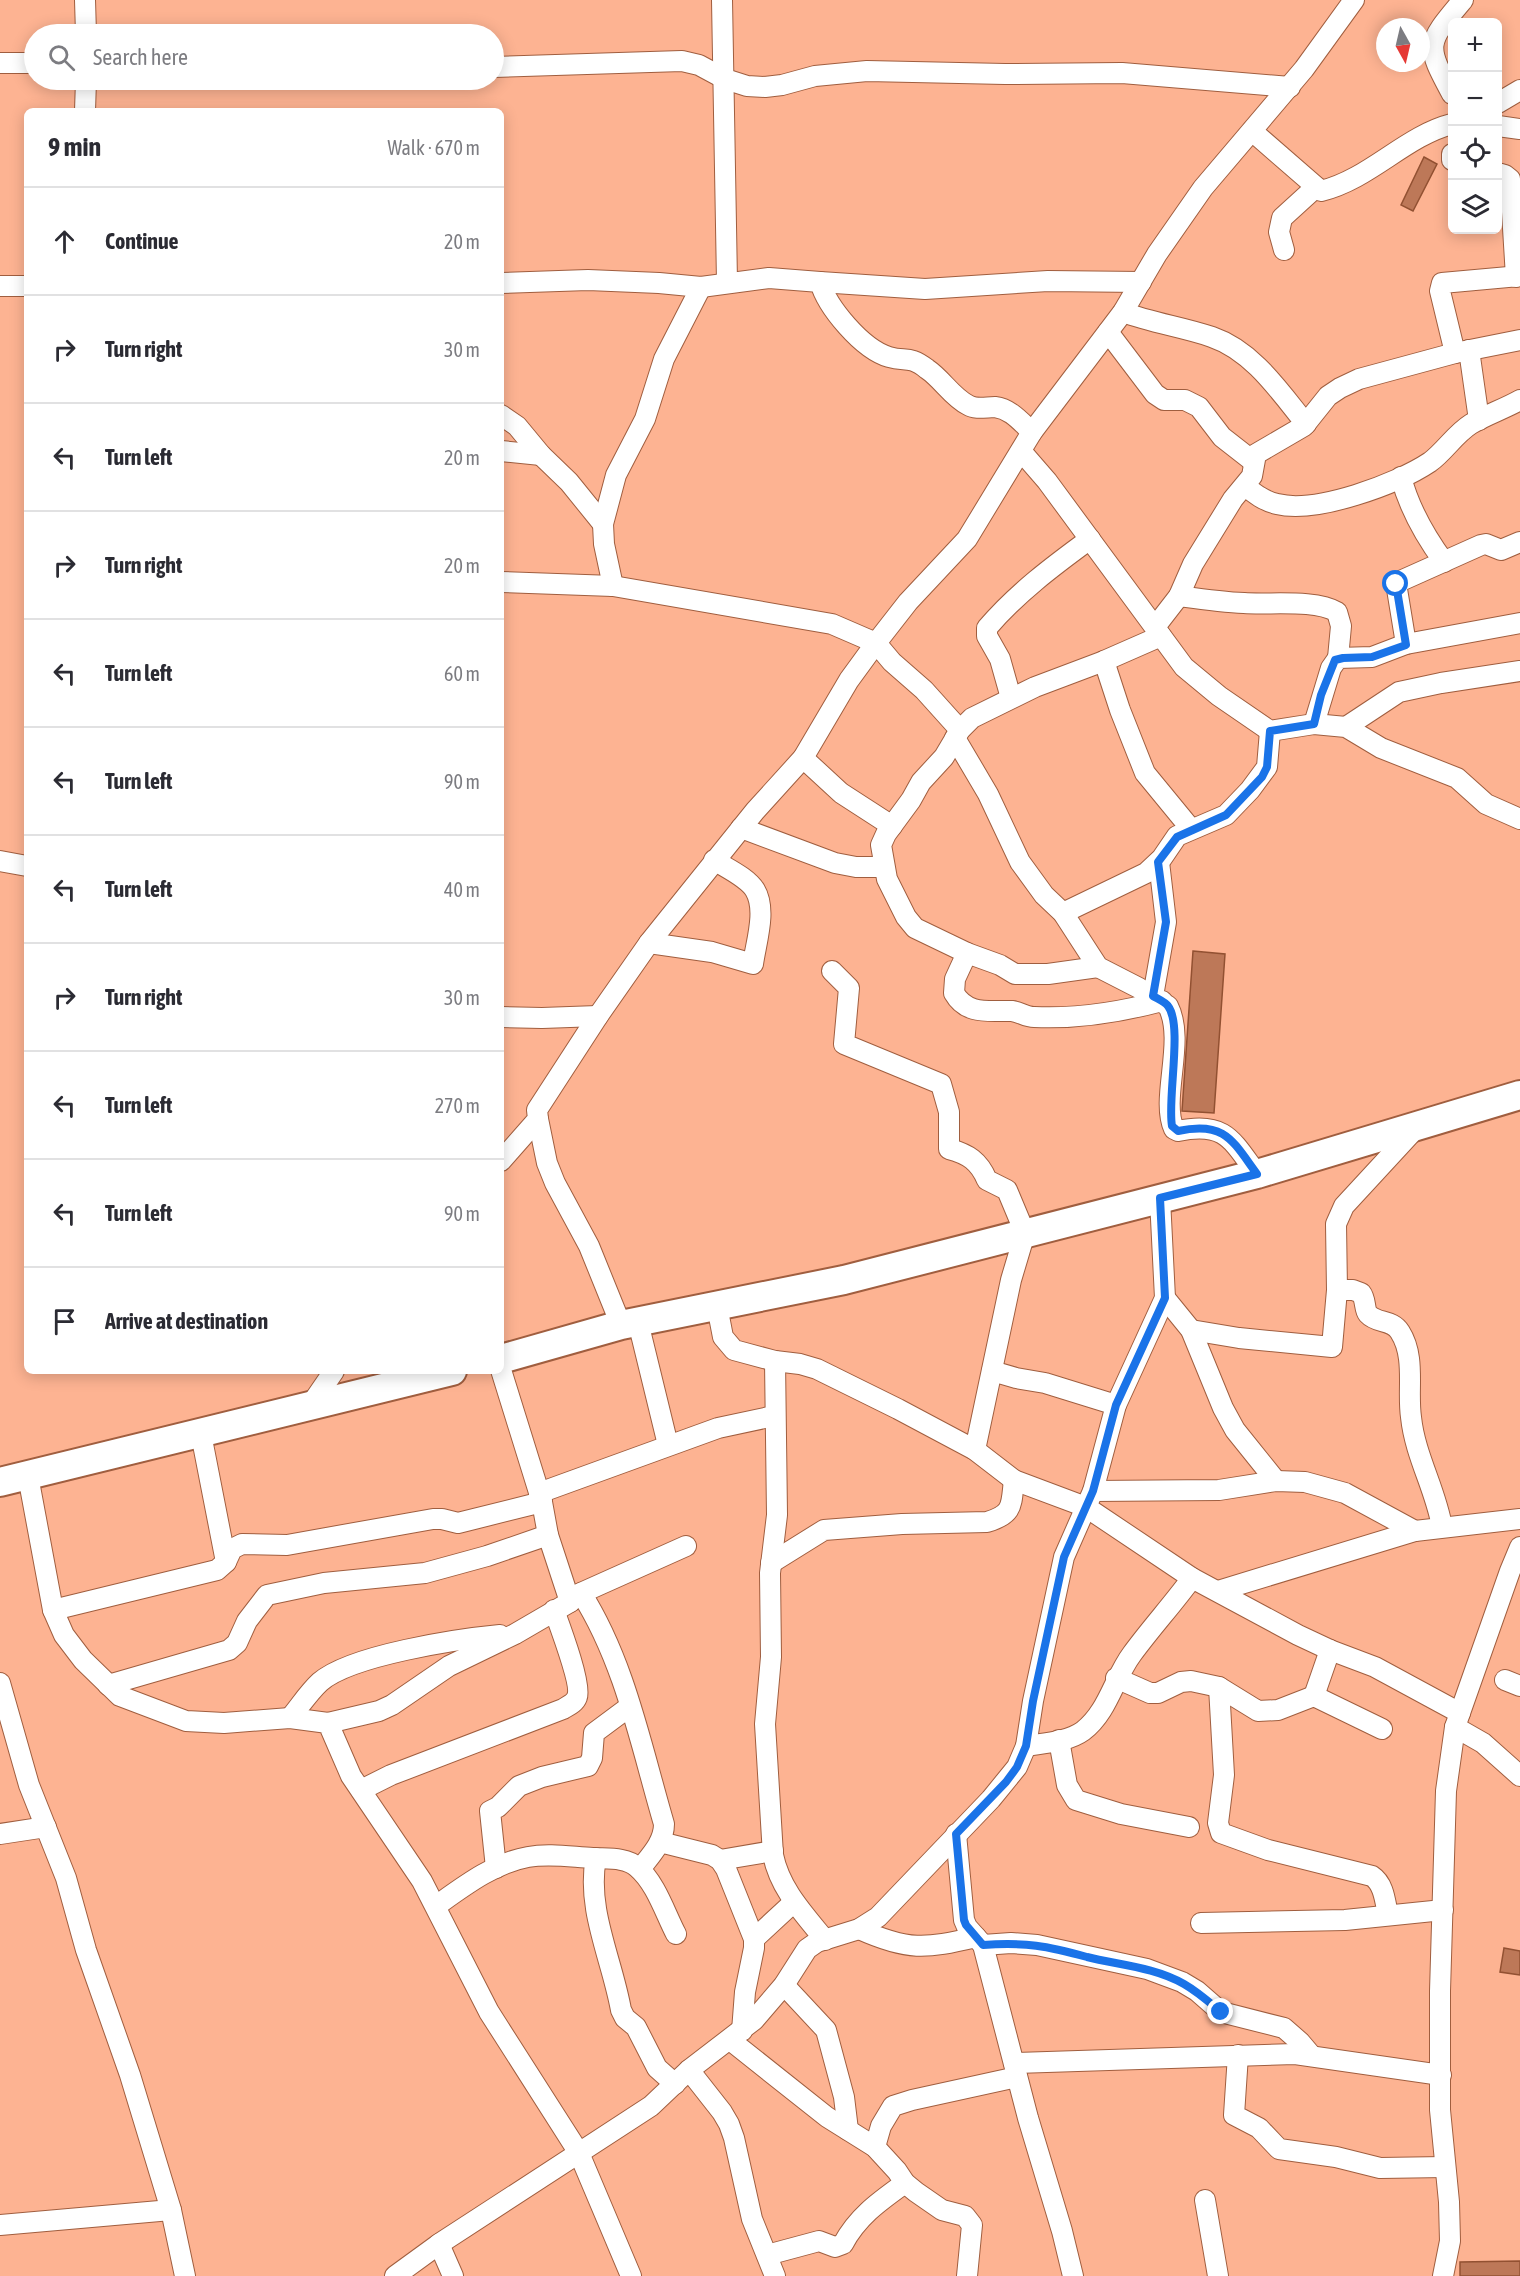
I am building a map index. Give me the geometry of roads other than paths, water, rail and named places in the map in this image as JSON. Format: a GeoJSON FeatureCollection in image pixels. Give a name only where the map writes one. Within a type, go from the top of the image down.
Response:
{"type":"FeatureCollection","features":[{"type":"Feature","properties":{"kind":"street"},"geometry":{"type":"LineString","coordinates":[[85,0],[86,24]]}},
{"type":"Feature","properties":{"kind":"street"},"geometry":{"type":"LineString","coordinates":[[722,0],[727,282]]}},
{"type":"Feature","properties":{"kind":"street"},"geometry":{"type":"LineString","coordinates":[[668,1445],[630,1324],[555,1184],[537,1110],[649,943],[714,860],[803,758],[849,680],[908,602],[967,539],[1032,432],[1123,312],[1157,254],[1203,188],[1290,87],[1354,0]]}},
{"type":"Feature","properties":{"kind":"street"},"geometry":{"type":"LineString","coordinates":[[1448,86],[1434,60],[1433,44],[1441,26],[1463,0]]}},
{"type":"Feature","properties":{"kind":"street"},"geometry":{"type":"LineString","coordinates":[[504,68],[682,61],[699,65],[725,79],[747,86],[765,87],[815,76],[867,71],[1005,74],[1122,73],[1290,87]]}},
{"type":"Feature","properties":{"kind":"street"},"geometry":{"type":"LineString","coordinates":[[0,63],[24,63]]}},
{"type":"Feature","properties":{"kind":"street"},"geometry":{"type":"LineString","coordinates":[[85,108],[86,90]]}},
{"type":"Feature","properties":{"kind":"street"},"geometry":{"type":"LineString","coordinates":[[1502,100],[1520,90]]}},
{"type":"Feature","properties":{"kind":"street"},"geometry":{"type":"LineString","coordinates":[[1502,127],[1520,129]]}},
{"type":"Feature","properties":{"kind":"street"},"geometry":{"type":"LineString","coordinates":[[1251,131],[1316,188],[1324,191],[1368,171],[1428,132],[1448,130]]}},
{"type":"Feature","properties":{"kind":"street"},"geometry":{"type":"LineString","coordinates":[[1479,420],[1462,351],[1440,291],[1442,283],[1518,277],[1510,179],[1502,174]]}},
{"type":"Feature","properties":{"kind":"street"},"geometry":{"type":"LineString","coordinates":[[1284,250],[1279,232],[1282,218],[1316,188]]}},
{"type":"Feature","properties":{"kind":"street"},"geometry":{"type":"LineString","coordinates":[[504,283],[588,280],[701,287],[768,278],[924,289],[1048,281],[1141,282]]}},
{"type":"Feature","properties":{"kind":"street"},"geometry":{"type":"LineString","coordinates":[[820,282],[826,300],[838,316],[868,345],[889,357],[912,360],[929,370],[967,405],[1004,409],[1014,414],[1032,432]]}},
{"type":"Feature","properties":{"kind":"street"},"geometry":{"type":"LineString","coordinates":[[0,286],[24,286]]}},
{"type":"Feature","properties":{"kind":"street"},"geometry":{"type":"LineString","coordinates":[[613,586],[603,544],[603,524],[616,475],[645,420],[664,359],[701,287]]}},
{"type":"Feature","properties":{"kind":"street"},"geometry":{"type":"LineString","coordinates":[[1123,312],[1143,320],[1214,338],[1236,348],[1264,373],[1306,424]]}},
{"type":"Feature","properties":{"kind":"street"},"geometry":{"type":"LineString","coordinates":[[1108,332],[1155,394],[1164,400],[1185,400],[1199,407],[1222,437],[1254,462]]}},
{"type":"Feature","properties":{"kind":"street"},"geometry":{"type":"LineString","coordinates":[[1098,967],[1048,974],[1018,974],[919,930],[909,922],[887,879],[880,844],[921,782],[944,757],[957,734],[972,718],[1011,698],[1104,661],[1158,632],[1179,596],[1199,554],[1233,499],[1252,476],[1254,456],[1306,424],[1328,396],[1359,379],[1462,351],[1520,340]]}},
{"type":"Feature","properties":{"kind":"street"},"geometry":{"type":"LineString","coordinates":[[1245,486],[1267,502],[1285,506],[1300,506],[1343,498],[1415,471],[1438,456],[1462,431],[1520,400]]}},
{"type":"Feature","properties":{"kind":"street"},"geometry":{"type":"LineString","coordinates":[[504,418],[518,426],[541,455],[569,482],[603,524]]}},
{"type":"Feature","properties":{"kind":"street"},"geometry":{"type":"LineString","coordinates":[[504,451],[541,455]]}},
{"type":"Feature","properties":{"kind":"street"},"geometry":{"type":"LineString","coordinates":[[1021,451],[1047,481],[1184,667],[1219,696],[1270,731],[1314,724],[1346,727],[1381,748],[1457,778],[1486,804],[1520,819]]}},
{"type":"Feature","properties":{"kind":"street"},"geometry":{"type":"LineString","coordinates":[[1401,477],[1408,501],[1419,523],[1444,562]]}},
{"type":"Feature","properties":{"kind":"street"},"geometry":{"type":"LineString","coordinates":[[1011,698],[1000,659],[987,636],[987,628],[1013,600],[1090,539]]}},
{"type":"Feature","properties":{"kind":"street"},"geometry":{"type":"LineString","coordinates":[[1406,645],[1396,583],[1483,544],[1501,550],[1520,542]]}},
{"type":"Feature","properties":{"kind":"street"},"geometry":{"type":"LineString","coordinates":[[504,582],[613,586],[832,624],[876,643],[892,662],[924,690],[957,734],[1020,862],[1044,895],[1063,913],[1098,967],[1158,998],[1171,1011],[1174,1030],[1170,1102],[1172,1126],[1178,1131],[1201,1129],[1221,1132],[1231,1139],[1257,1174]]}},
{"type":"Feature","properties":{"kind":"street"},"geometry":{"type":"LineString","coordinates":[[1179,596],[1242,603],[1313,606],[1337,612],[1341,626],[1338,658],[1331,668],[1314,724]]}},
{"type":"Feature","properties":{"kind":"street"},"geometry":{"type":"LineString","coordinates":[[1338,658],[1372,657],[1406,645],[1520,623]]}},
{"type":"Feature","properties":{"kind":"street"},"geometry":{"type":"LineString","coordinates":[[1104,661],[1120,710],[1145,773],[1191,829]]}},
{"type":"Feature","properties":{"kind":"street"},"geometry":{"type":"LineString","coordinates":[[1346,727],[1399,692],[1520,671]]}},
{"type":"Feature","properties":{"kind":"street"},"geometry":{"type":"LineString","coordinates":[[1063,913],[1146,873],[1158,862],[1172,841],[1191,829],[1226,815],[1262,777],[1267,767],[1270,731]]}},
{"type":"Feature","properties":{"kind":"street"},"geometry":{"type":"LineString","coordinates":[[803,758],[840,792],[892,826]]}},
{"type":"Feature","properties":{"kind":"street"},"geometry":{"type":"LineString","coordinates":[[741,828],[835,863],[856,867],[883,867]]}},
{"type":"Feature","properties":{"kind":"street"},"geometry":{"type":"LineString","coordinates":[[649,943],[712,951],[753,964],[760,910],[758,897],[747,882],[714,860]]}},
{"type":"Feature","properties":{"kind":"street"},"geometry":{"type":"LineString","coordinates":[[0,861],[24,865]]}},
{"type":"Feature","properties":{"kind":"street"},"geometry":{"type":"LineString","coordinates":[[1158,862],[1166,922],[1158,998]]}},
{"type":"Feature","properties":{"kind":"street"},"geometry":{"type":"LineString","coordinates":[[967,953],[956,979],[954,993],[960,1001],[979,1011],[1011,1011],[1034,1017],[1086,1015],[1137,1007],[1158,998]]}},
{"type":"Feature","properties":{"kind":"street"},"geometry":{"type":"LineString","coordinates":[[832,970],[849,988],[844,1044],[941,1084],[949,1112],[949,1149],[967,1154],[982,1167],[987,1180],[1007,1190],[1025,1233],[1011,1280],[975,1450]]}},
{"type":"Feature","properties":{"kind":"street"},"geometry":{"type":"LineString","coordinates":[[504,1017],[598,1016]]}},
{"type":"Feature","properties":{"kind":"street"},"geometry":{"type":"LineString","coordinates":[[504,1358],[630,1324],[844,1280],[1257,1174],[1520,1095]]}},
{"type":"Feature","properties":{"kind":"street"},"geometry":{"type":"LineString","coordinates":[[504,1158],[538,1119]]}},
{"type":"Feature","properties":{"kind":"street"},"geometry":{"type":"LineString","coordinates":[[1191,1330],[1239,1338],[1332,1347],[1337,1290],[1336,1224],[1344,1206],[1418,1126]]}},
{"type":"Feature","properties":{"kind":"street"},"geometry":{"type":"LineString","coordinates":[[399,2274],[439,2244],[651,2106],[689,2070],[754,2020],[784,1985],[807,1949],[825,1940],[859,1929],[884,1911],[1006,1782],[1017,1767],[1026,1746],[1035,1690],[1064,1557],[1089,1499],[1116,1405],[1165,1298],[1160,1198]]}},
{"type":"Feature","properties":{"kind":"street"},"geometry":{"type":"LineString","coordinates":[[1337,1290],[1356,1291],[1362,1294],[1368,1314],[1392,1324],[1401,1333],[1408,1356],[1411,1417],[1420,1457],[1435,1498],[1442,1527]]}},
{"type":"Feature","properties":{"kind":"street"},"geometry":{"type":"LineString","coordinates":[[1165,1298],[1191,1330],[1223,1408],[1244,1443],[1276,1481]]}},
{"type":"Feature","properties":{"kind":"street"},"geometry":{"type":"LineString","coordinates":[[717,1306],[723,1337],[734,1350],[817,1369],[975,1450],[1014,1480],[1089,1499],[1219,1490],[1276,1481],[1305,1482],[1345,1493],[1415,1531]]}},
{"type":"Feature","properties":{"kind":"street"},"geometry":{"type":"LineString","coordinates":[[775,1361],[777,1515],[771,1563],[771,1657],[765,1724],[773,1851],[779,1878],[794,1902],[825,1940]]}},
{"type":"Feature","properties":{"kind":"street"},"geometry":{"type":"LineString","coordinates":[[992,1371],[1045,1383],[1116,1405]]}},
{"type":"Feature","properties":{"kind":"street"},"geometry":{"type":"LineString","coordinates":[[310,1406],[332,1374]]}},
{"type":"Feature","properties":{"kind":"street"},"geometry":{"type":"LineString","coordinates":[[0,1482],[440,1374]]}},
{"type":"Feature","properties":{"kind":"street"},"geometry":{"type":"LineString","coordinates":[[361,1790],[391,1775],[563,1709],[573,1703],[578,1695],[568,1601],[548,1534],[541,1498],[502,1374]]}},
{"type":"Feature","properties":{"kind":"street"},"geometry":{"type":"LineString","coordinates":[[52,1610],[216,1570],[226,1562],[232,1549],[242,1544],[286,1545],[433,1519],[458,1523],[541,1498],[668,1445],[718,1428],[774,1416]]}},
{"type":"Feature","properties":{"kind":"street"},"geometry":{"type":"LineString","coordinates":[[201,1434],[226,1562]]}},
{"type":"Feature","properties":{"kind":"street"},"geometry":{"type":"LineString","coordinates":[[28,1476],[52,1610],[70,1644],[120,1696],[186,1721],[224,1723],[290,1718],[328,1723],[380,1711],[449,1666],[515,1634],[568,1601],[686,1546]]}},
{"type":"Feature","properties":{"kind":"street"},"geometry":{"type":"LineString","coordinates":[[771,1563],[824,1530],[902,1524],[987,1522],[1006,1515],[1011,1503],[1014,1480]]}},
{"type":"Feature","properties":{"kind":"street"},"geometry":{"type":"LineString","coordinates":[[1089,1499],[1192,1578],[1330,1650],[1375,1667],[1458,1720],[1520,1776]]}},
{"type":"Feature","properties":{"kind":"street"},"geometry":{"type":"LineString","coordinates":[[1218,1591],[1415,1531],[1520,1519]]}},
{"type":"Feature","properties":{"kind":"street"},"geometry":{"type":"LineString","coordinates":[[108,1685],[229,1650],[237,1643],[247,1621],[267,1595],[324,1582],[425,1573],[487,1556],[548,1534]]}},
{"type":"Feature","properties":{"kind":"street"},"geometry":{"type":"LineString","coordinates":[[1443,2276],[1450,2241],[1440,2110],[1446,1791],[1458,1720],[1520,1547]]}},
{"type":"Feature","properties":{"kind":"street"},"geometry":{"type":"LineString","coordinates":[[1026,1746],[1059,1740],[1082,1732],[1090,1724],[1107,1702],[1116,1678],[1132,1653],[1192,1578]]}},
{"type":"Feature","properties":{"kind":"street"},"geometry":{"type":"LineString","coordinates":[[568,1601],[607,1642],[664,1824],[664,1833],[660,1842],[640,1869]]}},
{"type":"Feature","properties":{"kind":"street"},"geometry":{"type":"LineString","coordinates":[[290,1718],[321,1682],[351,1666],[405,1650],[473,1638],[515,1634]]}},
{"type":"Feature","properties":{"kind":"street"},"geometry":{"type":"LineString","coordinates":[[1314,1696],[1330,1650]]}},
{"type":"Feature","properties":{"kind":"street"},"geometry":{"type":"LineString","coordinates":[[1116,1678],[1150,1693],[1158,1693],[1181,1682],[1191,1681],[1219,1687],[1258,1711],[1278,1710],[1314,1696],[1382,1729]]}},
{"type":"Feature","properties":{"kind":"street"},"geometry":{"type":"LineString","coordinates":[[0,1683],[6,1732],[66,1878],[73,1909],[130,2075],[171,2210],[185,2276]]}},
{"type":"Feature","properties":{"kind":"street"},"geometry":{"type":"LineString","coordinates":[[1219,1687],[1224,1775],[1218,1823],[1221,1833],[1268,1850],[1372,1876],[1382,1887],[1388,1915]]}},
{"type":"Feature","properties":{"kind":"street"},"geometry":{"type":"LineString","coordinates":[[496,1868],[490,1812],[519,1786],[588,1766],[592,1758],[594,1733],[629,1707]]}},
{"type":"Feature","properties":{"kind":"street"},"geometry":{"type":"LineString","coordinates":[[328,1723],[351,1776],[396,1841],[436,1906],[489,2012],[579,2153],[631,2276]]}},
{"type":"Feature","properties":{"kind":"street"},"geometry":{"type":"LineString","coordinates":[[1059,1740],[1067,1785],[1076,1800],[1121,1814],[1189,1827]]}},
{"type":"Feature","properties":{"kind":"street"},"geometry":{"type":"LineString","coordinates":[[0,1834],[46,1827]]}},
{"type":"Feature","properties":{"kind":"street"},"geometry":{"type":"LineString","coordinates":[[956,1834],[963,1915],[966,1925],[980,1941],[1073,2276]]}},
{"type":"Feature","properties":{"kind":"street"},"geometry":{"type":"LineString","coordinates":[[660,1842],[712,1855],[720,1860],[726,1869],[754,1939],[736,2035]]}},
{"type":"Feature","properties":{"kind":"street"},"geometry":{"type":"LineString","coordinates":[[720,1860],[773,1851]]}},
{"type":"Feature","properties":{"kind":"street"},"geometry":{"type":"LineString","coordinates":[[436,1906],[478,1877],[512,1860],[530,1856],[596,1858],[630,1862],[640,1869],[649,1881],[676,1934]]}},
{"type":"Feature","properties":{"kind":"street"},"geometry":{"type":"LineString","coordinates":[[596,1858],[592,1888],[594,1907],[621,2010],[625,2018],[636,2027],[657,2068],[675,2084]]}},
{"type":"Feature","properties":{"kind":"street"},"geometry":{"type":"LineString","coordinates":[[754,1939],[794,1902]]}},
{"type":"Feature","properties":{"kind":"street"},"geometry":{"type":"LineString","coordinates":[[1201,1923],[1345,1920],[1443,1910]]}},
{"type":"Feature","properties":{"kind":"street"},"geometry":{"type":"LineString","coordinates":[[859,1929],[900,1945],[937,1946],[980,1941],[1037,1945],[1147,1970],[1182,1982],[1221,2012],[1284,2028],[1311,2055]]}},
{"type":"Feature","properties":{"kind":"street"},"geometry":{"type":"LineString","coordinates":[[784,1985],[826,2030],[844,2097],[848,2130]]}},
{"type":"Feature","properties":{"kind":"street"},"geometry":{"type":"LineString","coordinates":[[736,2035],[833,2121],[874,2147],[905,2183],[937,2206],[960,2213],[969,2220],[972,2231],[968,2276]]}},
{"type":"Feature","properties":{"kind":"street"},"geometry":{"type":"LineString","coordinates":[[874,2147],[881,2127],[893,2106],[1015,2070],[1238,2055],[1311,2055],[1363,2065],[1441,2075]]}},
{"type":"Feature","properties":{"kind":"street"},"geometry":{"type":"LineString","coordinates":[[1238,2055],[1234,2115],[1259,2128],[1279,2149],[1336,2157],[1380,2168],[1445,2167]]}},
{"type":"Feature","properties":{"kind":"street"},"geometry":{"type":"LineString","coordinates":[[689,2070],[729,2124],[752,2219],[775,2276]]}},
{"type":"Feature","properties":{"kind":"street"},"geometry":{"type":"LineString","coordinates":[[767,2254],[819,2241],[839,2246],[843,2244],[849,2232],[865,2213],[905,2183]]}},
{"type":"Feature","properties":{"kind":"street"},"geometry":{"type":"LineString","coordinates":[[1205,2200],[1218,2276]]}},
{"type":"Feature","properties":{"kind":"street"},"geometry":{"type":"LineString","coordinates":[[0,2225],[171,2210]]}},
{"type":"Feature","properties":{"kind":"street"},"geometry":{"type":"LineString","coordinates":[[439,2244],[453,2276]]}}]}
